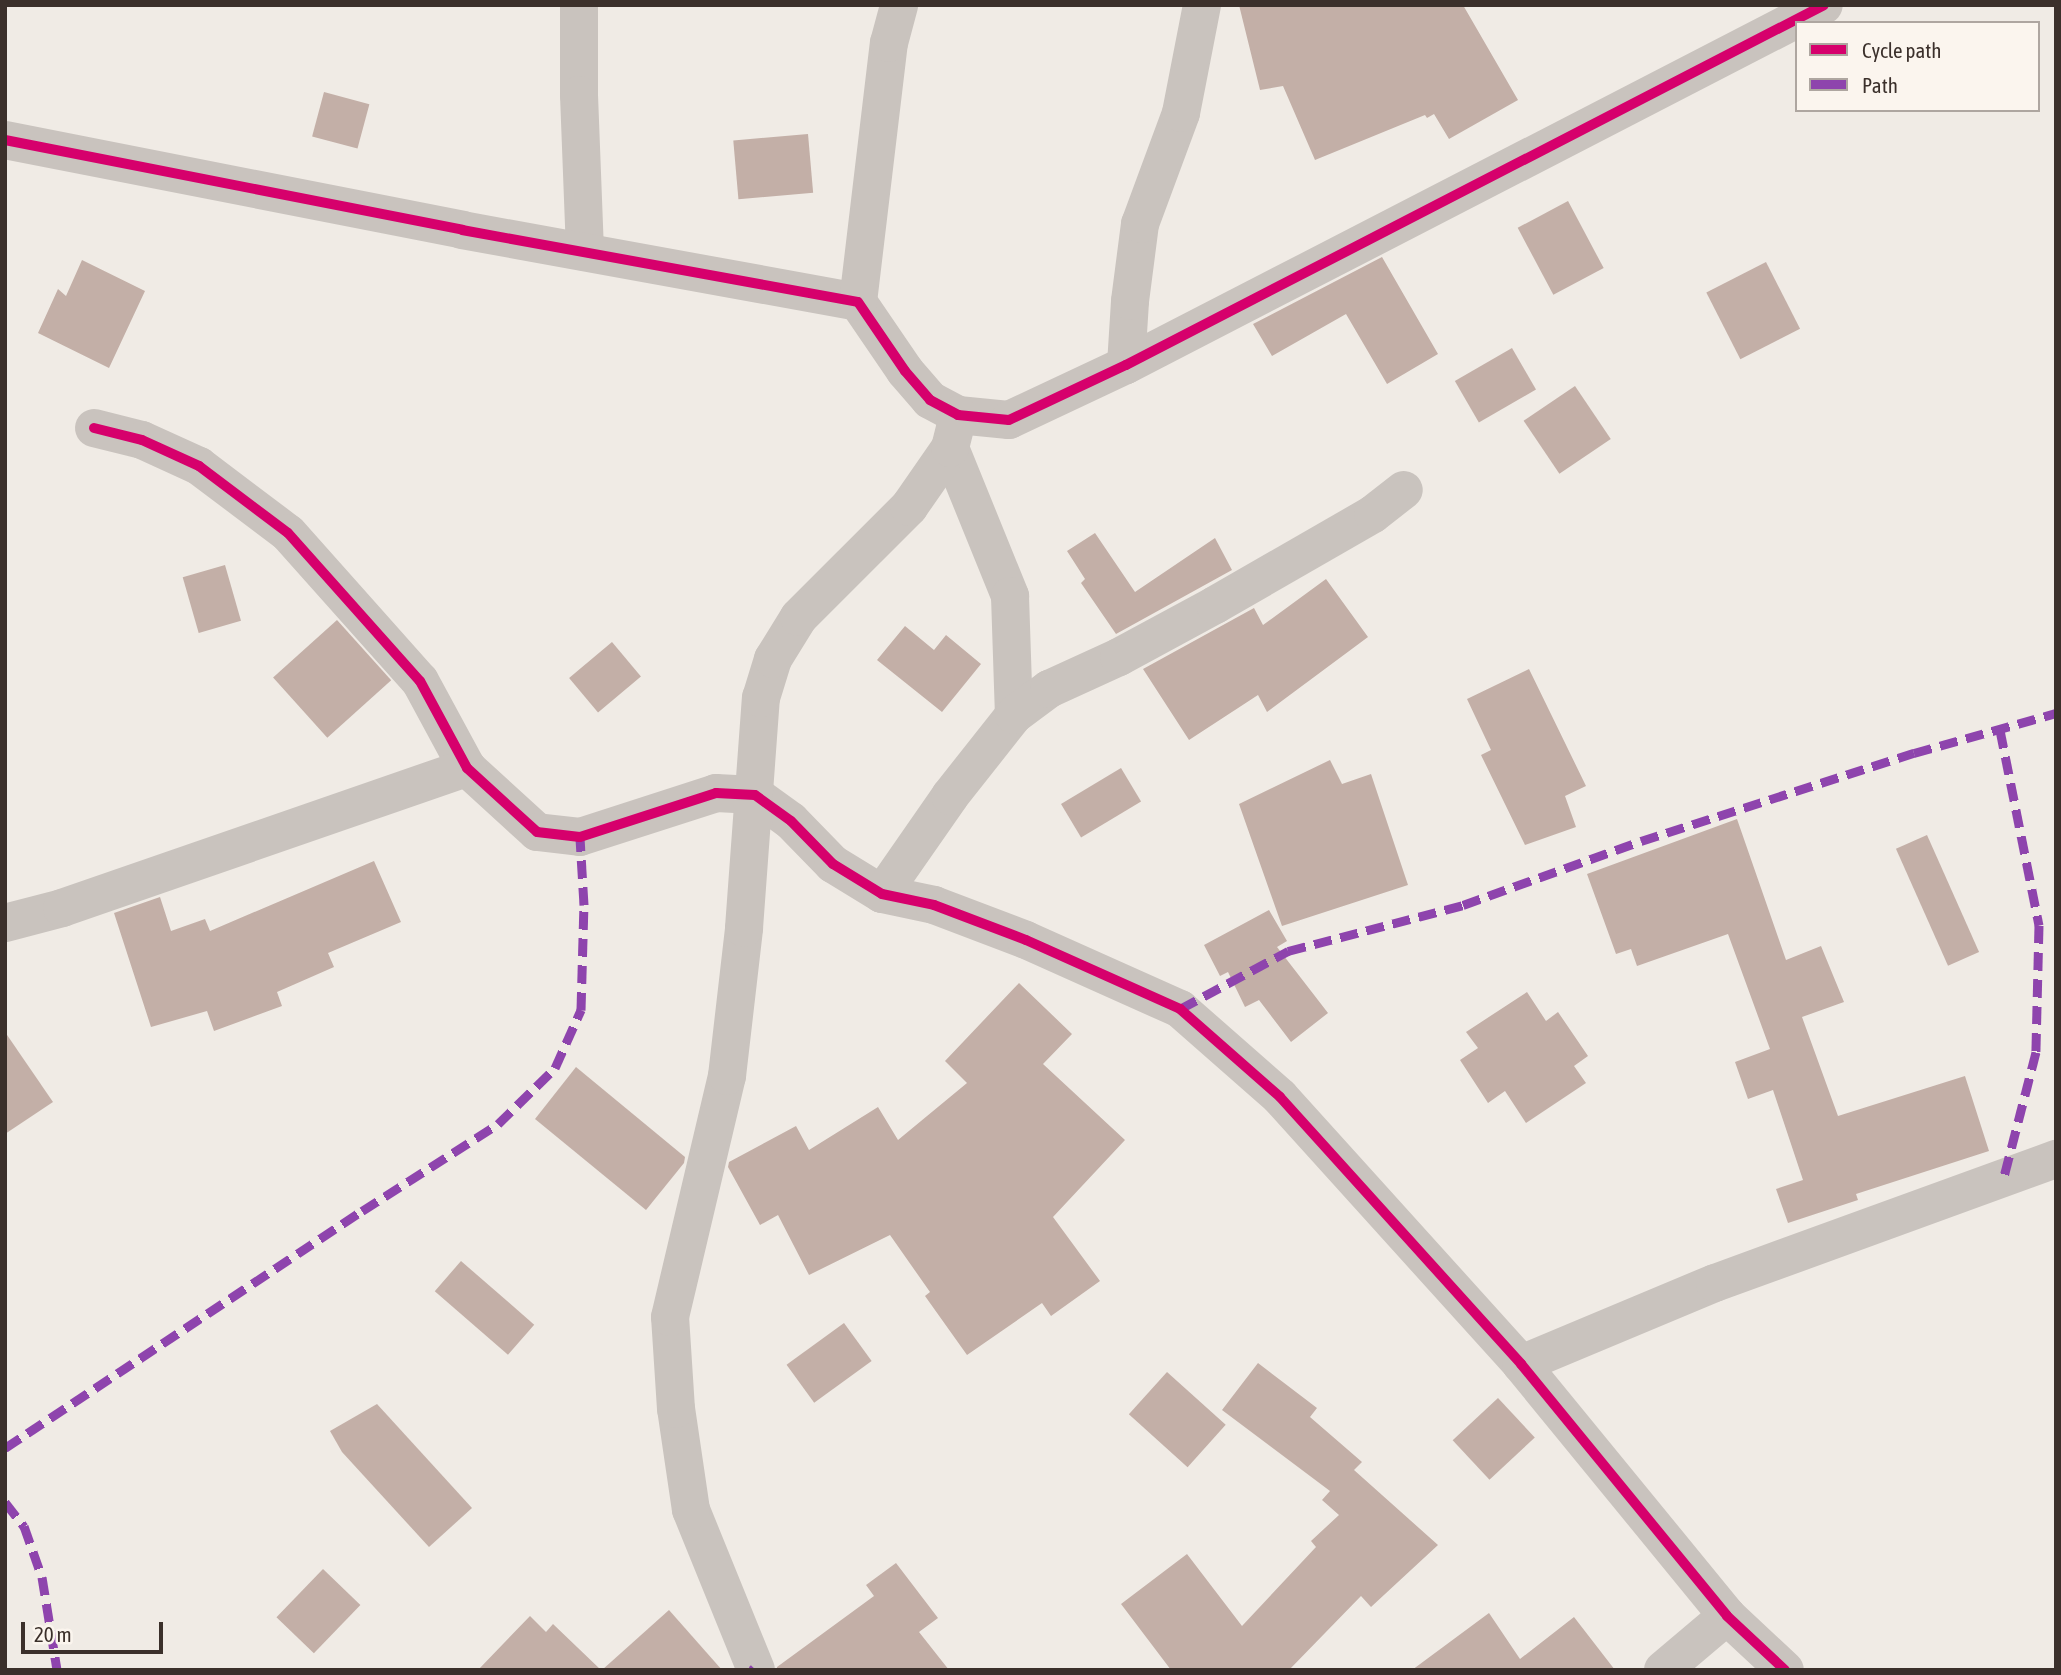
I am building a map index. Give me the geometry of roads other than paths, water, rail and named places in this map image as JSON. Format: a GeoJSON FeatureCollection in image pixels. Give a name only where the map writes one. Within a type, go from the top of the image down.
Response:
{"type":"FeatureCollection","features":[{"type":"Feature","properties":{"kind":"street"},"geometry":{"type":"LineString","coordinates":[[579,5],[579,95],[585,252]]}},
{"type":"Feature","properties":{"kind":"street"},"geometry":{"type":"LineString","coordinates":[[899,5],[889,43],[858,302],[905,371],[954,432],[1010,596],[1014,715]]}},
{"type":"Feature","properties":{"kind":"street"},"geometry":{"type":"LineString","coordinates":[[1126,365],[1130,300],[1140,224],[1181,113],[1202,5]]}},
{"type":"Feature","properties":{"kind":"street"},"geometry":{"type":"LineString","coordinates":[[756,1670],[691,1510],[676,1409],[670,1317],[727,1076],[755,794],[756,741],[761,698],[773,659],[799,617],[909,507],[954,432],[1009,419],[1126,365],[1824,5]]}},
{"type":"Feature","properties":{"kind":"street"},"geometry":{"type":"LineString","coordinates":[[5,140],[858,302]]}},
{"type":"Feature","properties":{"kind":"street"},"geometry":{"type":"LineString","coordinates":[[94,428],[142,440],[199,466],[288,533],[420,681],[467,768],[537,832],[580,837],[716,793],[755,794],[791,821],[833,864],[883,894],[934,905],[1026,940],[1181,1009],[1280,1097],[1521,1364],[1727,1616],[1785,1670]]}},
{"type":"Feature","properties":{"kind":"street"},"geometry":{"type":"LineString","coordinates":[[883,894],[950,796],[1014,715],[1049,689],[1119,657],[1373,514],[1404,490]]}},
{"type":"Feature","properties":{"kind":"street"},"geometry":{"type":"LineString","coordinates":[[5,923],[62,908],[467,768]]}},
{"type":"Feature","properties":{"kind":"street"},"geometry":{"type":"LineString","coordinates":[[1521,1364],[1715,1283],[2056,1159]]}},
{"type":"Feature","properties":{"kind":"street"},"geometry":{"type":"LineString","coordinates":[[1663,1670],[1727,1616]]}}]}
